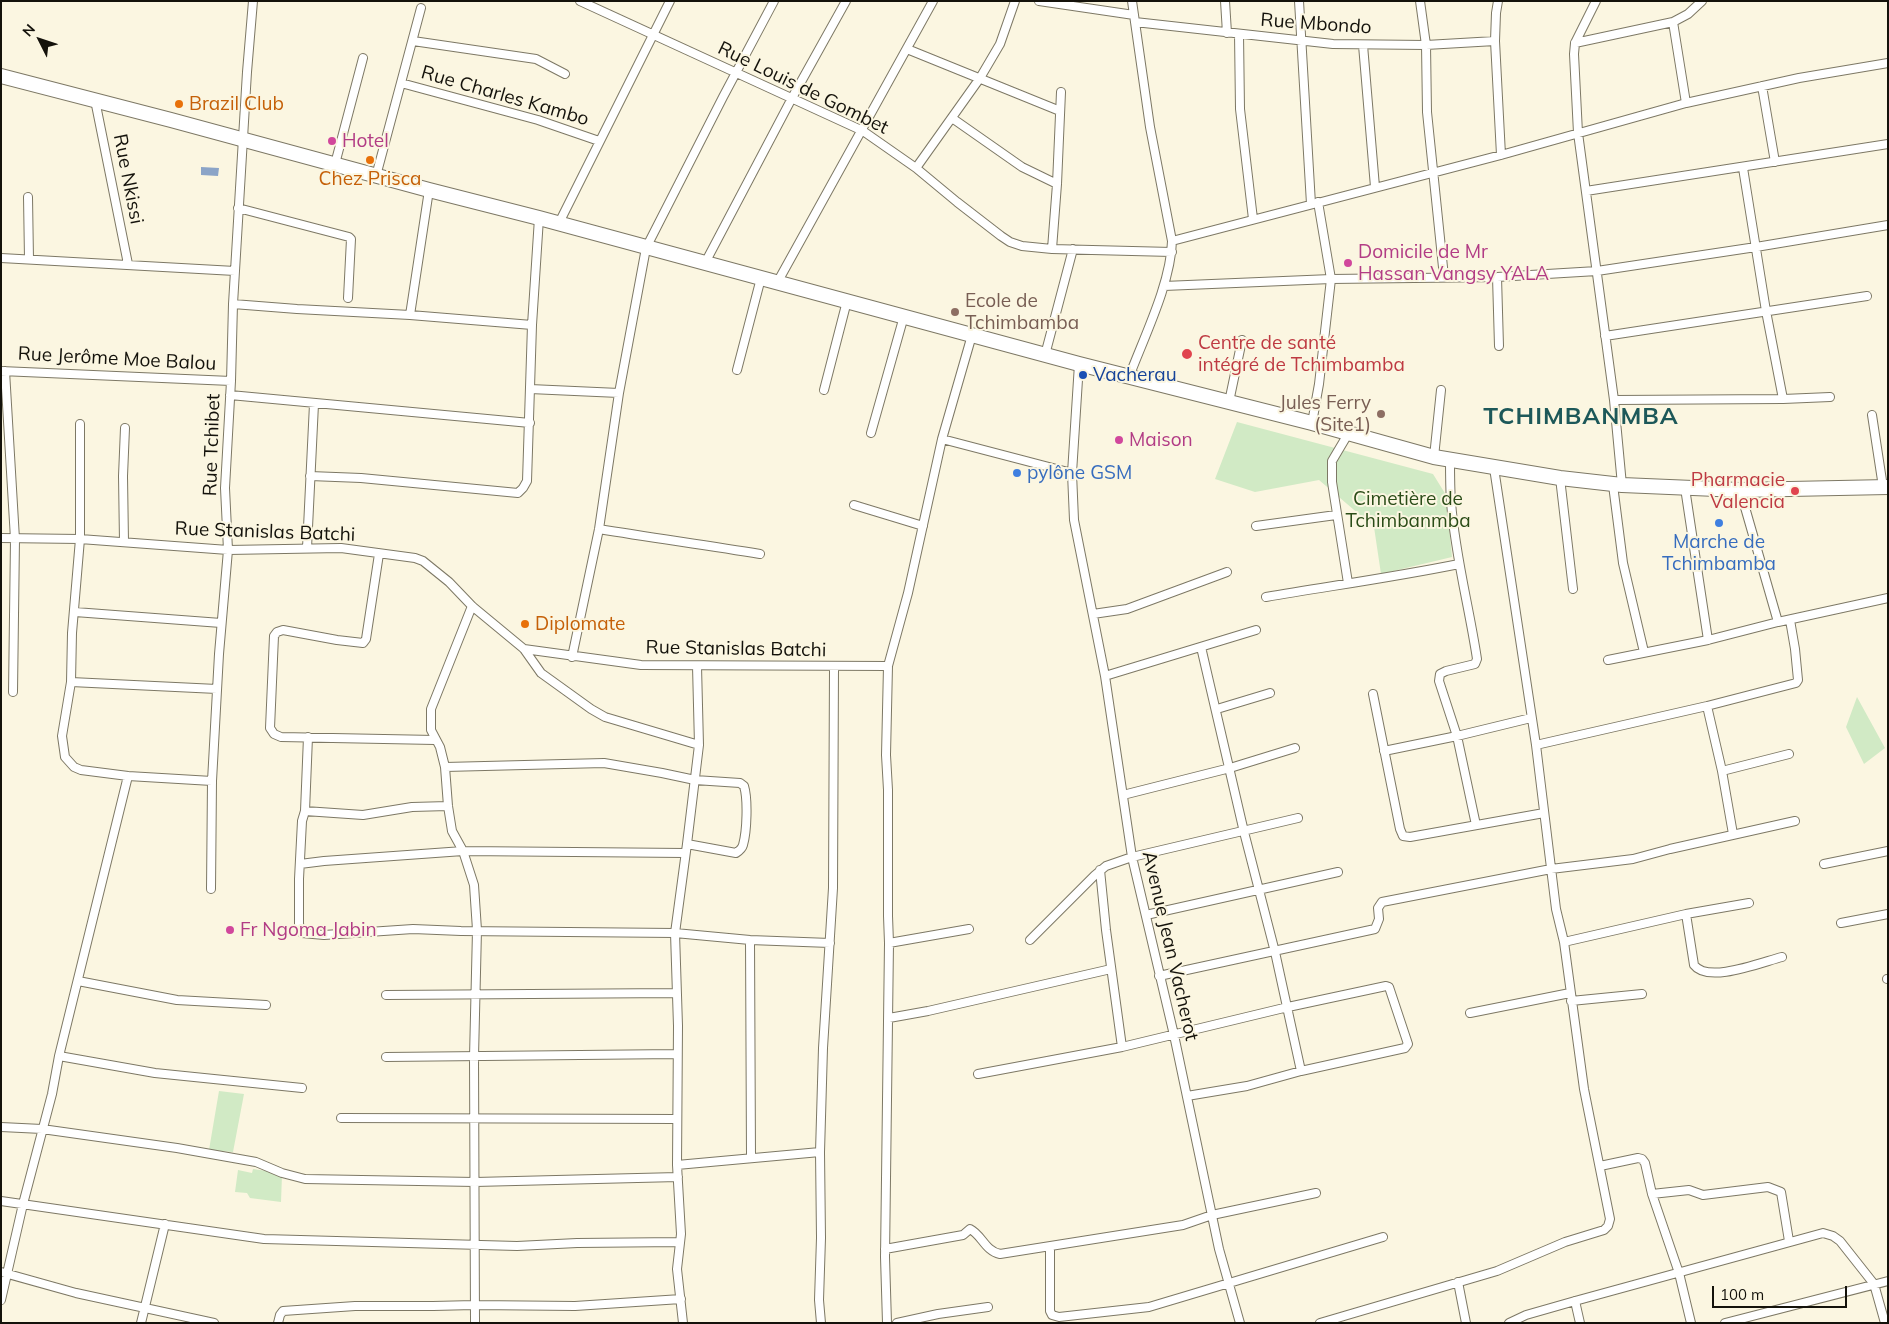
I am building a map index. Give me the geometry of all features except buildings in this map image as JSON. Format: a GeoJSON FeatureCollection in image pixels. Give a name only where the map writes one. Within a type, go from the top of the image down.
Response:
{"type":"FeatureCollection","features":[{"type":"Feature","properties":{"kind":"highway"},"geometry":{"type":"LineString","coordinates":[[1,76],[559,223],[972,336],[1312,423],[1434,457],[1494,468],[1618,485],[1740,490],[1886,487]]}},
{"type":"Feature","properties":{"kind":"street","name":"Rue Louis de Gombet"},"geometry":{"type":"LineString","coordinates":[[580,1],[862,131],[916,168],[1001,236],[1022,246],[1052,249],[1172,252]]}},
{"type":"Feature","properties":{"kind":"street"},"geometry":{"type":"LineString","coordinates":[[559,223],[670,1]]}},
{"type":"Feature","properties":{"kind":"street"},"geometry":{"type":"LineString","coordinates":[[572,657],[600,529],[619,393],[646,248],[774,1]]}},
{"type":"Feature","properties":{"kind":"street"},"geometry":{"type":"LineString","coordinates":[[705,263],[792,98],[846,1]]}},
{"type":"Feature","properties":{"kind":"street"},"geometry":{"type":"LineString","coordinates":[[777,283],[933,1]]}},
{"type":"Feature","properties":{"kind":"street"},"geometry":{"type":"LineString","coordinates":[[916,168],[980,78],[1000,44],[1016,1]]}},
{"type":"Feature","properties":{"kind":"street","name":"Rue Mbondo"},"geometry":{"type":"LineString","coordinates":[[1039,1],[1135,19],[1301,42],[1363,45],[1426,45],[1495,41]]}},
{"type":"Feature","properties":{"kind":"street"},"geometry":{"type":"LineString","coordinates":[[1129,377],[1164,286],[1172,252],[1172,241],[1150,127],[1132,1]]}},
{"type":"Feature","properties":{"kind":"street"},"geometry":{"type":"LineString","coordinates":[[1225,1],[1227,33]]}},
{"type":"Feature","properties":{"kind":"street"},"geometry":{"type":"LineString","coordinates":[[1299,1],[1315,203],[1331,279],[1320,374],[1312,423]]}},
{"type":"Feature","properties":{"kind":"street"},"geometry":{"type":"LineString","coordinates":[[1420,1],[1426,45],[1427,112],[1435,172],[1444,276]]}},
{"type":"Feature","properties":{"kind":"street"},"geometry":{"type":"LineString","coordinates":[[1498,1],[1495,41],[1501,155]]}},
{"type":"Feature","properties":{"kind":"street"},"geometry":{"type":"LineString","coordinates":[[1596,1],[1575,43],[1578,133],[1614,400],[1623,563],[1644,652]]}},
{"type":"Feature","properties":{"kind":"street"},"geometry":{"type":"LineString","coordinates":[[1575,43],[1673,22],[1688,14],[1702,1]]}},
{"type":"Feature","properties":{"kind":"street","name":"Rue Tchibet"},"geometry":{"type":"LineString","coordinates":[[210,889],[212,780],[221,623],[228,550],[225,488],[233,304],[242,140],[255,3]]}},
{"type":"Feature","properties":{"kind":"street"},"geometry":{"type":"LineString","coordinates":[[376,176],[421,8]]}},
{"type":"Feature","properties":{"kind":"street"},"geometry":{"type":"LineString","coordinates":[[1673,22],[1686,103]]}},
{"type":"Feature","properties":{"kind":"street"},"geometry":{"type":"LineString","coordinates":[[1239,34],[1240,109],[1253,219]]}},
{"type":"Feature","properties":{"kind":"street"},"geometry":{"type":"LineString","coordinates":[[412,41],[536,59],[565,74]]}},
{"type":"Feature","properties":{"kind":"street"},"geometry":{"type":"LineString","coordinates":[[1363,45],[1374,187]]}},
{"type":"Feature","properties":{"kind":"street"},"geometry":{"type":"LineString","coordinates":[[907,49],[1060,111]]}},
{"type":"Feature","properties":{"kind":"street"},"geometry":{"type":"LineString","coordinates":[[335,164],[363,58]]}},
{"type":"Feature","properties":{"kind":"street"},"geometry":{"type":"LineString","coordinates":[[1172,241],[1501,155],[1686,103],[1762,86],[1888,63]]}},
{"type":"Feature","properties":{"kind":"street","name":"Rue Charles Kambo"},"geometry":{"type":"LineString","coordinates":[[401,84],[538,120],[600,141]]}},
{"type":"Feature","properties":{"kind":"street"},"geometry":{"type":"LineString","coordinates":[[1762,86],[1775,162]]}},
{"type":"Feature","properties":{"kind":"street"},"geometry":{"type":"LineString","coordinates":[[1052,249],[1058,184],[1061,92]]}},
{"type":"Feature","properties":{"kind":"street","name":"Rue Nkissi"},"geometry":{"type":"LineString","coordinates":[[95,100],[128,264]]}},
{"type":"Feature","properties":{"kind":"street"},"geometry":{"type":"LineString","coordinates":[[952,118],[1022,168],[1058,184]]}},
{"type":"Feature","properties":{"kind":"street"},"geometry":{"type":"LineString","coordinates":[[1586,191],[1888,144]]}},
{"type":"Feature","properties":{"kind":"street"},"geometry":{"type":"LineString","coordinates":[[1743,168],[1766,311],[1783,399]]}},
{"type":"Feature","properties":{"kind":"street"},"geometry":{"type":"LineString","coordinates":[[410,315],[429,190]]}},
{"type":"Feature","properties":{"kind":"street"},"geometry":{"type":"LineString","coordinates":[[28,198],[29,259]]}},
{"type":"Feature","properties":{"kind":"street"},"geometry":{"type":"LineString","coordinates":[[238,208],[351,239],[348,298]]}},
{"type":"Feature","properties":{"kind":"street"},"geometry":{"type":"LineString","coordinates":[[310,476],[361,478],[518,493],[523,488],[527,481],[532,325],[539,218]]}},
{"type":"Feature","properties":{"kind":"street"},"geometry":{"type":"LineString","coordinates":[[1164,286],[1331,279],[1444,276],[1497,277],[1597,271],[1888,225]]}},
{"type":"Feature","properties":{"kind":"street"},"geometry":{"type":"LineString","coordinates":[[1045,355],[1073,249]]}},
{"type":"Feature","properties":{"kind":"street"},"geometry":{"type":"LineString","coordinates":[[1,258],[235,271]]}},
{"type":"Feature","properties":{"kind":"street"},"geometry":{"type":"LineString","coordinates":[[1497,277],[1499,346]]}},
{"type":"Feature","properties":{"kind":"street"},"geometry":{"type":"LineString","coordinates":[[737,370],[761,278]]}},
{"type":"Feature","properties":{"kind":"street"},"geometry":{"type":"LineString","coordinates":[[1605,336],[1867,296]]}},
{"type":"Feature","properties":{"kind":"street"},"geometry":{"type":"LineString","coordinates":[[824,390],[847,301]]}},
{"type":"Feature","properties":{"kind":"street"},"geometry":{"type":"LineString","coordinates":[[233,304],[532,325]]}},
{"type":"Feature","properties":{"kind":"street"},"geometry":{"type":"LineString","coordinates":[[871,433],[904,316]]}},
{"type":"Feature","properties":{"kind":"street"},"geometry":{"type":"LineString","coordinates":[[887,1323],[889,942],[886,755],[888,666],[923,526],[942,439],[972,336]]}},
{"type":"Feature","properties":{"kind":"street"},"geometry":{"type":"LineString","coordinates":[[1229,402],[1242,340]]}},
{"type":"Feature","properties":{"kind":"street"},"geometry":{"type":"LineString","coordinates":[[942,439],[1072,473],[1079,364]]}},
{"type":"Feature","properties":{"kind":"street"},"geometry":{"type":"LineString","coordinates":[[3,371],[15,539],[13,692]]}},
{"type":"Feature","properties":{"kind":"street","name":"Rue Jerôme Moe Balou"},"geometry":{"type":"LineString","coordinates":[[3,371],[231,381]]}},
{"type":"Feature","properties":{"kind":"street"},"geometry":{"type":"LineString","coordinates":[[530,389],[619,393]]}},
{"type":"Feature","properties":{"kind":"street"},"geometry":{"type":"LineString","coordinates":[[1434,457],[1441,390]]}},
{"type":"Feature","properties":{"kind":"street"},"geometry":{"type":"LineString","coordinates":[[230,395],[530,423]]}},
{"type":"Feature","properties":{"kind":"street"},"geometry":{"type":"LineString","coordinates":[[1614,400],[1830,397]]}},
{"type":"Feature","properties":{"kind":"street"},"geometry":{"type":"LineString","coordinates":[[307,548],[314,404]]}},
{"type":"Feature","properties":{"kind":"street"},"geometry":{"type":"LineString","coordinates":[[1872,415],[1886,487]]}},
{"type":"Feature","properties":{"kind":"street"},"geometry":{"type":"LineString","coordinates":[[80,424],[80,539],[72,633],[71,682],[62,736],[65,758],[74,768],[81,770],[128,776],[212,780]]}},
{"type":"Feature","properties":{"kind":"street"},"geometry":{"type":"LineString","coordinates":[[124,542],[123,476],[125,428]]}},
{"type":"Feature","properties":{"kind":"street"},"geometry":{"type":"LineString","coordinates":[[1348,434],[1332,461],[1332,482],[1336,515],[1348,583]]}},
{"type":"Feature","properties":{"kind":"street"},"geometry":{"type":"LineString","coordinates":[[1450,460],[1451,502],[1459,564],[1469,608],[1477,658],[1475,664],[1440,674],[1439,681],[1457,736],[1476,825]]}},
{"type":"Feature","properties":{"kind":"street"},"geometry":{"type":"LineString","coordinates":[[1320,1323],[1514,1265],[1561,1243],[1604,1230],[1608,1226],[1610,1219],[1600,1166],[1589,1123],[1570,997],[1564,942],[1556,909],[1536,745],[1494,468]]}},
{"type":"Feature","properties":{"kind":"street","name":"Avenue Jean Vacherot"},"geometry":{"type":"LineString","coordinates":[[1072,473],[1074,520],[1105,676],[1132,857],[1174,1035],[1219,1249],[1240,1323]]}},
{"type":"Feature","properties":{"kind":"street"},"geometry":{"type":"LineString","coordinates":[[1560,478],[1574,589]]}},
{"type":"Feature","properties":{"kind":"street"},"geometry":{"type":"LineString","coordinates":[[1685,488],[1694,561],[1708,640]]}},
{"type":"Feature","properties":{"kind":"street"},"geometry":{"type":"LineString","coordinates":[[1740,490],[1778,622]]}},
{"type":"Feature","properties":{"kind":"street"},"geometry":{"type":"LineString","coordinates":[[854,505],[923,526]]}},
{"type":"Feature","properties":{"kind":"street"},"geometry":{"type":"LineString","coordinates":[[1256,526],[1336,515]]}},
{"type":"Feature","properties":{"kind":"street"},"geometry":{"type":"LineString","coordinates":[[600,529],[760,554]]}},
{"type":"Feature","properties":{"kind":"street","name":"Rue Stanislas Batchi"},"geometry":{"type":"LineString","coordinates":[[1,538],[80,539],[228,550],[341,548],[402,556],[423,561],[449,582],[472,606],[524,649],[541,673],[597,713],[649,731],[699,745]]}},
{"type":"Feature","properties":{"kind":"street"},"geometry":{"type":"LineString","coordinates":[[380,554],[368,629],[366,639],[363,642],[337,640],[283,630],[277,632],[274,636],[270,728],[274,734],[281,737],[435,740]]}},
{"type":"Feature","properties":{"kind":"street"},"geometry":{"type":"LineString","coordinates":[[1266,597],[1400,576],[1459,564]]}},
{"type":"Feature","properties":{"kind":"street"},"geometry":{"type":"LineString","coordinates":[[1093,614],[1127,609],[1227,572]]}},
{"type":"Feature","properties":{"kind":"street"},"geometry":{"type":"LineString","coordinates":[[1608,660],[1708,640],[1778,622],[1888,598]]}},
{"type":"Feature","properties":{"kind":"street"},"geometry":{"type":"LineString","coordinates":[[472,606],[431,709],[431,730],[440,747],[445,767],[452,831],[463,851],[474,886],[477,930],[474,1056],[474,1304],[476,1323]]}},
{"type":"Feature","properties":{"kind":"street"},"geometry":{"type":"LineString","coordinates":[[74,612],[221,623]]}},
{"type":"Feature","properties":{"kind":"street"},"geometry":{"type":"LineString","coordinates":[[1536,745],[1707,706],[1796,683],[1798,680],[1796,649],[1790,620]]}},
{"type":"Feature","properties":{"kind":"street"},"geometry":{"type":"LineString","coordinates":[[1105,676],[1256,630]]}},
{"type":"Feature","properties":{"kind":"street"},"geometry":{"type":"LineString","coordinates":[[1201,647],[1217,709],[1244,832],[1288,1007],[1301,1071]]}},
{"type":"Feature","properties":{"kind":"street","name":"Rue Stanislas Batchi"},"geometry":{"type":"LineString","coordinates":[[524,649],[632,665],[888,666]]}},
{"type":"Feature","properties":{"kind":"street"},"geometry":{"type":"LineString","coordinates":[[683,1323],[677,1269],[680,1242],[675,933],[699,745],[698,666]]}},
{"type":"Feature","properties":{"kind":"street"},"geometry":{"type":"LineString","coordinates":[[821,1323],[819,1300],[821,1238],[820,1152],[823,1048],[833,888],[834,667]]}},
{"type":"Feature","properties":{"kind":"street"},"geometry":{"type":"LineString","coordinates":[[71,682],[217,689]]}},
{"type":"Feature","properties":{"kind":"street"},"geometry":{"type":"LineString","coordinates":[[1217,709],[1270,693]]}},
{"type":"Feature","properties":{"kind":"street"},"geometry":{"type":"LineString","coordinates":[[1373,694],[1400,830],[1404,836],[1410,837],[1544,813]]}},
{"type":"Feature","properties":{"kind":"street"},"geometry":{"type":"LineString","coordinates":[[1707,706],[1722,771],[1733,834]]}},
{"type":"Feature","properties":{"kind":"street"},"geometry":{"type":"LineString","coordinates":[[1384,751],[1531,718]]}},
{"type":"Feature","properties":{"kind":"street"},"geometry":{"type":"LineString","coordinates":[[308,737],[305,811],[302,821],[300,864],[299,924],[302,932],[324,935],[413,929],[675,933],[750,940],[830,943]]}},
{"type":"Feature","properties":{"kind":"street"},"geometry":{"type":"LineString","coordinates":[[1123,795],[1230,768],[1294,748]]}},
{"type":"Feature","properties":{"kind":"street"},"geometry":{"type":"LineString","coordinates":[[1722,771],[1789,754]]}},
{"type":"Feature","properties":{"kind":"street"},"geometry":{"type":"LineString","coordinates":[[445,767],[604,764],[695,780],[740,783],[744,786],[746,791],[746,818],[743,845],[740,851],[736,853],[687,844]]}},
{"type":"Feature","properties":{"kind":"street"},"geometry":{"type":"LineString","coordinates":[[1,1300],[4,1272],[52,1094],[59,1056],[128,776]]}},
{"type":"Feature","properties":{"kind":"street"},"geometry":{"type":"LineString","coordinates":[[305,811],[362,815],[412,807],[448,806]]}},
{"type":"Feature","properties":{"kind":"street"},"geometry":{"type":"LineString","coordinates":[[1030,940],[1100,870],[1132,857],[1298,818]]}},
{"type":"Feature","properties":{"kind":"street"},"geometry":{"type":"LineString","coordinates":[[1159,976],[1375,929],[1379,919],[1378,908],[1382,902],[1551,869],[1633,859],[1733,834],[1795,822]]}},
{"type":"Feature","properties":{"kind":"street"},"geometry":{"type":"LineString","coordinates":[[300,864],[463,851],[685,853]]}},
{"type":"Feature","properties":{"kind":"street"},"geometry":{"type":"LineString","coordinates":[[1824,864],[1888,852]]}},
{"type":"Feature","properties":{"kind":"street"},"geometry":{"type":"LineString","coordinates":[[1100,870],[1122,1047]]}},
{"type":"Feature","properties":{"kind":"street"},"geometry":{"type":"LineString","coordinates":[[1146,915],[1338,872]]}},
{"type":"Feature","properties":{"kind":"street"},"geometry":{"type":"LineString","coordinates":[[1564,942],[1686,914],[1749,903]]}},
{"type":"Feature","properties":{"kind":"street"},"geometry":{"type":"LineString","coordinates":[[1686,914],[1694,965],[1700,970],[1719,974],[1782,957]]}},
{"type":"Feature","properties":{"kind":"street"},"geometry":{"type":"LineString","coordinates":[[1841,923],[1888,914]]}},
{"type":"Feature","properties":{"kind":"street"},"geometry":{"type":"LineString","coordinates":[[889,942],[969,929]]}},
{"type":"Feature","properties":{"kind":"street"},"geometry":{"type":"LineString","coordinates":[[750,940],[751,1157]]}},
{"type":"Feature","properties":{"kind":"street"},"geometry":{"type":"LineString","coordinates":[[888,1018],[928,1011],[1111,969]]}},
{"type":"Feature","properties":{"kind":"street"},"geometry":{"type":"LineString","coordinates":[[78,981],[177,1000],[266,1005]]}},
{"type":"Feature","properties":{"kind":"street"},"geometry":{"type":"LineString","coordinates":[[978,1074],[1122,1047],[1288,1007],[1386,986],[1389,987],[1408,1044],[1403,1049],[1301,1071],[1219,1092],[1187,1096]]}},
{"type":"Feature","properties":{"kind":"street"},"geometry":{"type":"LineString","coordinates":[[386,995],[676,993]]}},
{"type":"Feature","properties":{"kind":"street"},"geometry":{"type":"LineString","coordinates":[[1470,1012],[1570,997],[1642,994]]}},
{"type":"Feature","properties":{"kind":"street"},"geometry":{"type":"LineString","coordinates":[[386,1058],[677,1054]]}},
{"type":"Feature","properties":{"kind":"street"},"geometry":{"type":"LineString","coordinates":[[59,1056],[155,1073],[302,1088]]}},
{"type":"Feature","properties":{"kind":"street"},"geometry":{"type":"LineString","coordinates":[[341,1118],[677,1119]]}},
{"type":"Feature","properties":{"kind":"street"},"geometry":{"type":"LineString","coordinates":[[1,1127],[42,1129],[177,1148],[256,1162],[282,1173],[305,1179],[475,1182],[678,1176]]}},
{"type":"Feature","properties":{"kind":"street"},"geometry":{"type":"LineString","coordinates":[[678,1165],[820,1152]]}},
{"type":"Feature","properties":{"kind":"street"},"geometry":{"type":"LineString","coordinates":[[1600,1166],[1638,1158],[1642,1159],[1645,1163],[1652,1194],[1679,1273],[1691,1323]]}},
{"type":"Feature","properties":{"kind":"street"},"geometry":{"type":"LineString","coordinates":[[1652,1194],[1689,1190],[1702,1196],[1768,1187],[1781,1192],[1788,1241]]}},
{"type":"Feature","properties":{"kind":"street"},"geometry":{"type":"LineString","coordinates":[[886,1249],[963,1235],[970,1229],[993,1252],[1000,1254],[1183,1225],[1212,1215],[1316,1193]]}},
{"type":"Feature","properties":{"kind":"street"},"geometry":{"type":"LineString","coordinates":[[1,1201],[264,1239],[517,1246],[577,1243],[680,1242]]}},
{"type":"Feature","properties":{"kind":"street"},"geometry":{"type":"LineString","coordinates":[[141,1323],[165,1224]]}},
{"type":"Feature","properties":{"kind":"street"},"geometry":{"type":"LineString","coordinates":[[1509,1323],[1526,1315],[1788,1241],[1823,1233],[1833,1236],[1840,1241],[1874,1284],[1885,1323]]}},
{"type":"Feature","properties":{"kind":"street"},"geometry":{"type":"LineString","coordinates":[[1050,1247],[1050,1311],[1052,1314],[1059,1316],[1149,1307],[1383,1237]]}},
{"type":"Feature","properties":{"kind":"street"},"geometry":{"type":"LineString","coordinates":[[4,1272],[76,1292],[214,1323]]}},
{"type":"Feature","properties":{"kind":"street"},"geometry":{"type":"LineString","coordinates":[[1458,1282],[1466,1323]]}},
{"type":"Feature","properties":{"kind":"street"},"geometry":{"type":"LineString","coordinates":[[1724,1323],[1888,1282]]}},
{"type":"Feature","properties":{"kind":"street"},"geometry":{"type":"LineString","coordinates":[[278,1323],[283,1310],[355,1306],[474,1304],[575,1306],[681,1299]]}},
{"type":"Feature","properties":{"kind":"street"},"geometry":{"type":"LineString","coordinates":[[1575,1301],[1580,1323]]}},
{"type":"Feature","properties":{"kind":"street"},"geometry":{"type":"LineString","coordinates":[[897,1323],[938,1314],[988,1307]]}},
{"type":"Feature","properties":{"kind":"green space","name":"Cimetière de Tchimbanmba"},"geometry":{"type":"Polygon","coordinates":[[[1237,422],[1433,474],[1446,495],[1452,557],[1381,574],[1374,527],[1319,480],[1255,492],[1215,479],[1237,422]]]}},
{"type":"Feature","properties":{"kind":"green space"},"geometry":{"type":"Polygon","coordinates":[[[1857,697],[1885,748],[1864,764],[1846,727],[1857,697]]]}},
{"type":"Feature","properties":{"kind":"green space"},"geometry":{"type":"Polygon","coordinates":[[[219,1091],[244,1094],[233,1152],[209,1150],[219,1091]]]}},
{"type":"Feature","properties":{"kind":"green space"},"geometry":{"type":"Polygon","coordinates":[[[253,1169],[282,1175],[281,1202],[250,1198],[247,1193],[235,1192],[238,1170],[252,1173],[253,1169]]]}},
{"type":"Feature","properties":{"kind":"water"},"geometry":{"type":"Polygon","coordinates":[[[201,167],[219,168],[218,176],[201,175],[201,167]]]}},
{"type":"Feature","properties":{"kind":"place","name":"Brazil Club"},"geometry":{"type":"Point","coordinates":[179,104]}},
{"type":"Feature","properties":{"kind":"place","name":"Hotel"},"geometry":{"type":"Point","coordinates":[332,141]}},
{"type":"Feature","properties":{"kind":"place","name":"Chez Prisca"},"geometry":{"type":"Point","coordinates":[370,160]}},
{"type":"Feature","properties":{"kind":"place","name":"Domicile de Mr Hassan Vangsy YALA"},"geometry":{"type":"Point","coordinates":[1348,263]}},
{"type":"Feature","properties":{"kind":"place","name":"Ecole de Tchimbamba"},"geometry":{"type":"Point","coordinates":[955,312]}},
{"type":"Feature","properties":{"kind":"place","name":"Centre de santé intégré de Tchimbamba"},"geometry":{"type":"Point","coordinates":[1187,354]}},
{"type":"Feature","properties":{"kind":"place","name":"Vacherau"},"geometry":{"type":"Point","coordinates":[1083,375]}},
{"type":"Feature","properties":{"kind":"place","name":"Jules Ferry (Site1)"},"geometry":{"type":"Point","coordinates":[1381,414]}},
{"type":"Feature","properties":{"kind":"place","name":"Maison"},"geometry":{"type":"Point","coordinates":[1119,440]}},
{"type":"Feature","properties":{"kind":"place","name":"pylône GSM"},"geometry":{"type":"Point","coordinates":[1017,473]}},
{"type":"Feature","properties":{"kind":"place","name":"Pharmacie Valencia"},"geometry":{"type":"Point","coordinates":[1795,491]}},
{"type":"Feature","properties":{"kind":"place","name":"Marche de Tchimbamba"},"geometry":{"type":"Point","coordinates":[1719,523]}},
{"type":"Feature","properties":{"kind":"place","name":"Diplomate"},"geometry":{"type":"Point","coordinates":[525,624]}},
{"type":"Feature","properties":{"kind":"place","name":"Fr Ngoma Jabin"},"geometry":{"type":"Point","coordinates":[230,930]}},
{"type":"Feature","properties":{"kind":"district","name":"TCHIMBANMBA"},"geometry":{"type":"Point","coordinates":[1581,417]}}]}
